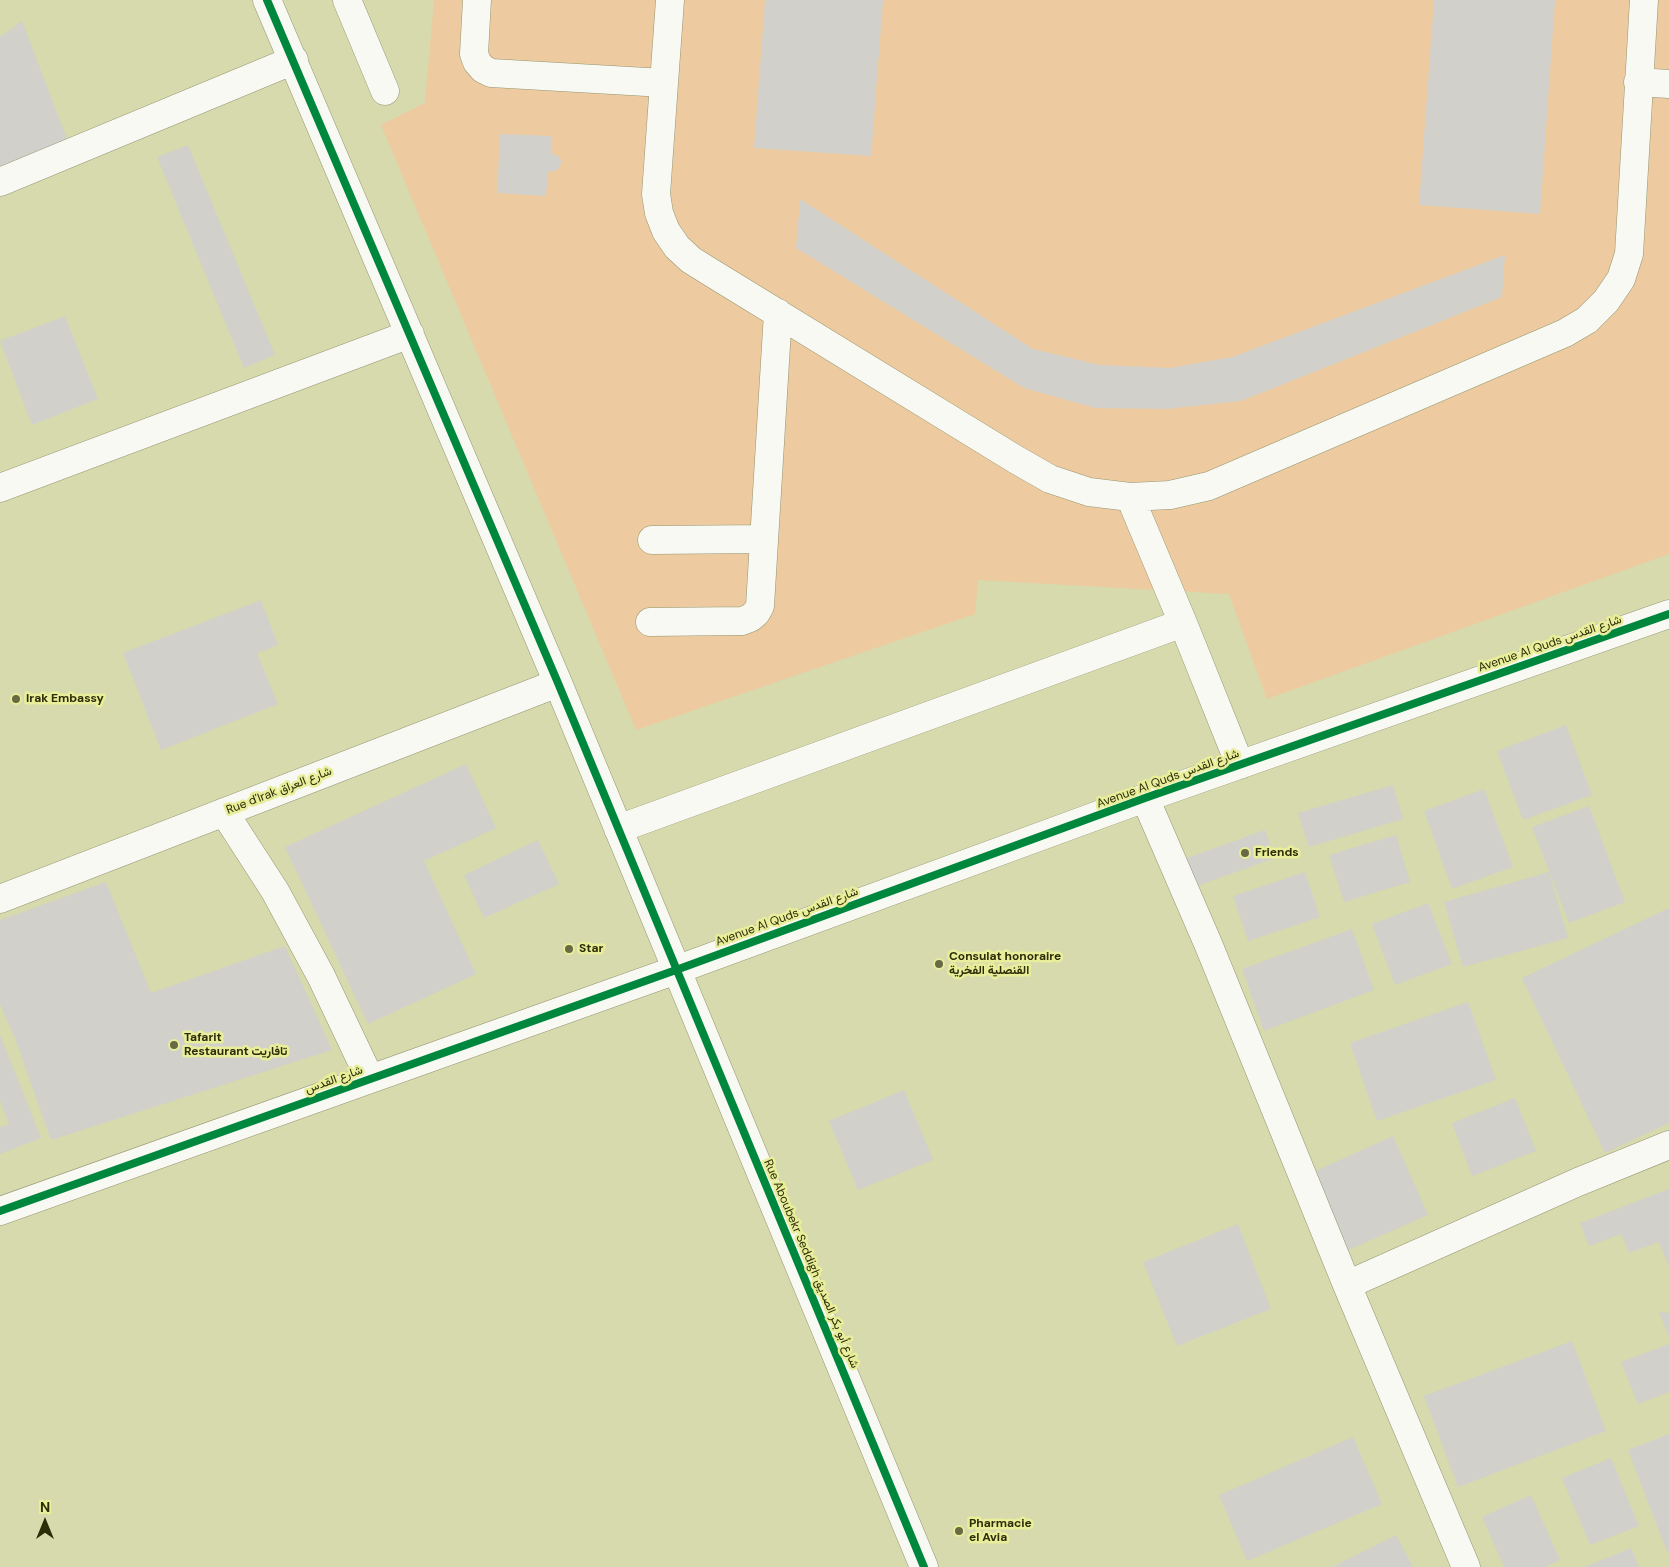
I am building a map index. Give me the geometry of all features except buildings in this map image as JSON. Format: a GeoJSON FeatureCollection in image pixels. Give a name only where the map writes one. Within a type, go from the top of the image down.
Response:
{"type":"FeatureCollection","features":[{"type":"Feature","properties":{"kind":"street","name":"Rue Aboubekr Seddigh شارع أبو بكر الصديق"},"geometry":{"type":"LineString","coordinates":[[267,0],[558,684],[924,1567]]}},
{"type":"Feature","properties":{"kind":"street"},"geometry":{"type":"LineString","coordinates":[[348,0],[385,91]]}},
{"type":"Feature","properties":{"kind":"street"},"geometry":{"type":"LineString","coordinates":[[477,0],[474,54],[477,62],[491,72],[664,83]]}},
{"type":"Feature","properties":{"kind":"street"},"geometry":{"type":"LineString","coordinates":[[670,0],[656,194],[659,213],[666,231],[677,247],[691,260],[1014,459],[1050,479],[1089,492],[1130,497],[1170,495],[1209,486],[1565,332],[1588,320],[1606,301],[1621,279],[1629,254],[1644,0]]}},
{"type":"Feature","properties":{"kind":"street"},"geometry":{"type":"LineString","coordinates":[[0,182],[294,60]]}},
{"type":"Feature","properties":{"kind":"street"},"geometry":{"type":"LineString","coordinates":[[1638,82],[1669,84]]}},
{"type":"Feature","properties":{"kind":"street"},"geometry":{"type":"LineString","coordinates":[[650,622],[742,621],[756,613],[760,606],[778,313]]}},
{"type":"Feature","properties":{"kind":"street"},"geometry":{"type":"LineString","coordinates":[[0,488],[410,334]]}},
{"type":"Feature","properties":{"kind":"street"},"geometry":{"type":"LineString","coordinates":[[1130,497],[1240,765]]}},
{"type":"Feature","properties":{"kind":"street"},"geometry":{"type":"LineString","coordinates":[[652,540],[764,539]]}},
{"type":"Feature","properties":{"kind":"street","name":"Avenue Al Quds شارع القدس"},"geometry":{"type":"LineString","coordinates":[[676,970],[1145,798],[1669,614]]}},
{"type":"Feature","properties":{"kind":"street"},"geometry":{"type":"LineString","coordinates":[[618,829],[1183,623]]}},
{"type":"Feature","properties":{"kind":"street","name":"Rue d'Irak شارع العراق"},"geometry":{"type":"LineString","coordinates":[[0,899],[558,684]]}},
{"type":"Feature","properties":{"kind":"street"},"geometry":{"type":"LineString","coordinates":[[1145,798],[1209,946],[1347,1285],[1466,1567]]}},
{"type":"Feature","properties":{"kind":"street"},"geometry":{"type":"LineString","coordinates":[[224,812],[275,891],[321,976],[370,1079]]}},
{"type":"Feature","properties":{"kind":"street","name":"شارع القدس"},"geometry":{"type":"LineString","coordinates":[[0,1211],[676,970]]}},
{"type":"Feature","properties":{"kind":"street"},"geometry":{"type":"LineString","coordinates":[[1347,1285],[1578,1182],[1669,1145]]}},
{"type":"Feature","properties":{"kind":"shaded area"},"geometry":{"type":"Polygon","coordinates":[[[434,0],[1669,0],[1669,554],[1267,699],[1229,594],[978,580],[975,614],[636,730],[381,125],[425,103],[434,0]]]}},
{"type":"Feature","properties":{"kind":"cycle path"},"geometry":{"type":"LineString","coordinates":[[267,0],[558,683],[924,1567]]}},
{"type":"Feature","properties":{"kind":"cycle path"},"geometry":{"type":"LineString","coordinates":[[0,1211],[676,970],[1145,798],[1669,614]]}},
{"type":"Feature","properties":{"kind":"place","name":"Irak Embassy"},"geometry":{"type":"Point","coordinates":[16,699]}},
{"type":"Feature","properties":{"kind":"place","name":"Friends"},"geometry":{"type":"Point","coordinates":[1245,853]}},
{"type":"Feature","properties":{"kind":"place","name":"Star"},"geometry":{"type":"Point","coordinates":[569,949]}},
{"type":"Feature","properties":{"kind":"place","name":"Consulat honoraire القنصلية الفخرية"},"geometry":{"type":"Point","coordinates":[939,964]}},
{"type":"Feature","properties":{"kind":"place","name":"Tafarit Restaurant تافاريت"},"geometry":{"type":"Point","coordinates":[174,1045]}},
{"type":"Feature","properties":{"kind":"place","name":"Pharmacie el Avia"},"geometry":{"type":"Point","coordinates":[959,1531]}}]}
